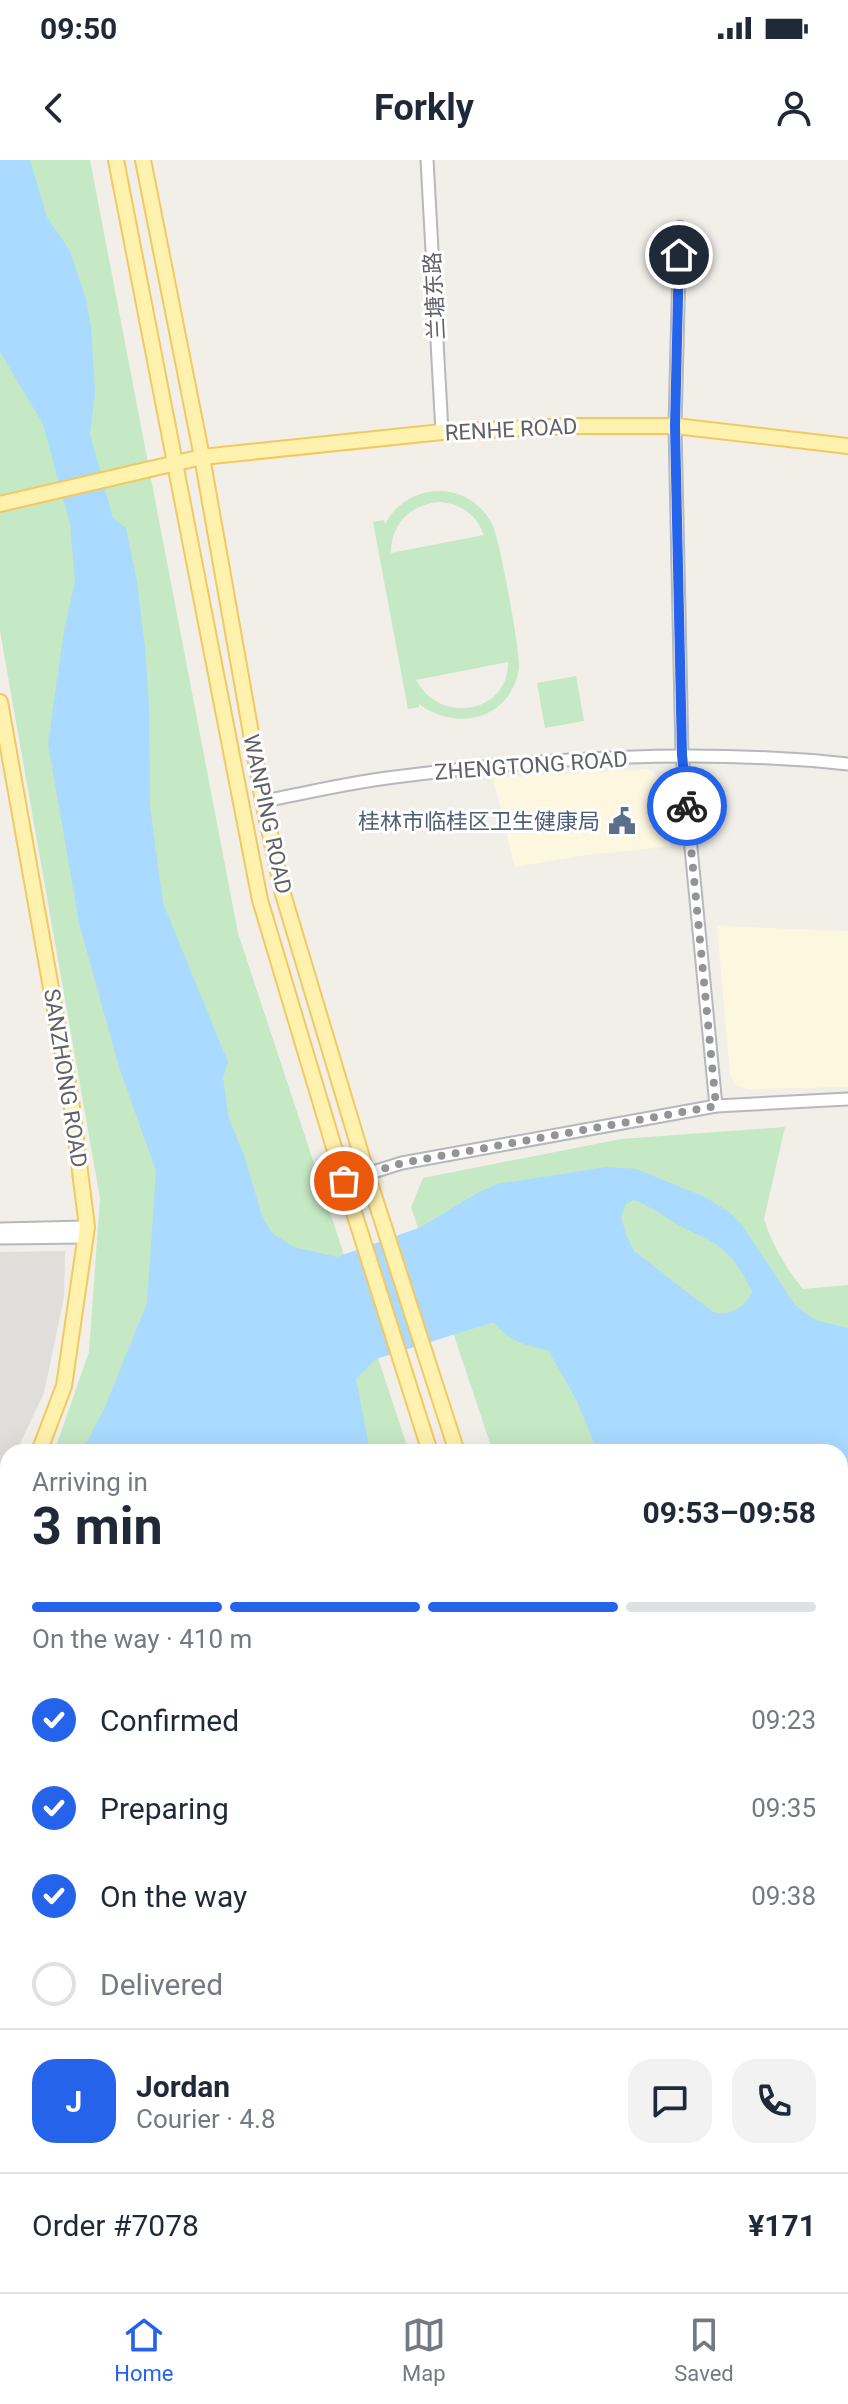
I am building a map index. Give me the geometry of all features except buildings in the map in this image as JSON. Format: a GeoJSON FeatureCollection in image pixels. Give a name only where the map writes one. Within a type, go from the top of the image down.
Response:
{"type":"FeatureCollection","features":[{"type":"Feature","properties":{"kind":"main road","name":"WANPING ROAD"},"geometry":{"type":"LineString","coordinates":[[116,160],[260,900],[427,1444]]}},
{"type":"Feature","properties":{"kind":"main road","name":"WANPING ROAD"},"geometry":{"type":"LineString","coordinates":[[143,160],[283,894],[367,1174],[454,1444]]}},
{"type":"Feature","properties":{"kind":"main road","name":"RENHE ROAD"},"geometry":{"type":"LineString","coordinates":[[0,504],[202,457],[442,432],[571,426],[675,426],[848,446]]}},
{"type":"Feature","properties":{"kind":"main road","name":"SANZHONG ROAD"},"geometry":{"type":"LineString","coordinates":[[0,702],[71,1100],[86,1232],[64,1386],[42,1444]]}},
{"type":"Feature","properties":{"kind":"street","name":"兰塘东路"},"geometry":{"type":"LineString","coordinates":[[427,160],[442,432]]}},
{"type":"Feature","properties":{"kind":"street"},"geometry":{"type":"LineString","coordinates":[[680,227],[675,426],[682,755],[716,1106]]}},
{"type":"Feature","properties":{"kind":"street","name":"ZHENGTONG ROAD"},"geometry":{"type":"LineString","coordinates":[[263,801],[392,777],[517,764],[682,755],[791,758],[848,764]]}},
{"type":"Feature","properties":{"kind":"street"},"geometry":{"type":"LineString","coordinates":[[344,1181],[402,1163],[716,1106],[848,1099]]}},
{"type":"Feature","properties":{"kind":"street"},"geometry":{"type":"LineString","coordinates":[[0,1229],[86,1232]]}},
{"type":"Feature","properties":{"kind":"street"},"geometry":{"type":"LineString","coordinates":[[0,1238],[86,1232]]}},
{"type":"Feature","properties":{"kind":"shaded area"},"geometry":{"type":"Polygon","coordinates":[[[648,769],[668,787],[670,846],[515,867],[493,778],[648,769]]]}},
{"type":"Feature","properties":{"kind":"shaded area"},"geometry":{"type":"Polygon","coordinates":[[[717,926],[848,931],[848,1087],[748,1089],[735,1085],[730,1073],[717,926]]]}},
{"type":"Feature","properties":{"kind":"shaded area"},"geometry":{"type":"Polygon","coordinates":[[[65,1251],[64,1297],[44,1393],[20,1444],[0,1444],[0,1252],[65,1251]]]}},
{"type":"Feature","properties":{"kind":"green space"},"geometry":{"type":"Polygon","coordinates":[[[0,160],[90,160],[238,933],[406,1444],[57,1444],[89,1352],[100,1198],[0,631],[0,160]]]}},
{"type":"Feature","properties":{"kind":"green space"},"geometry":{"type":"Polygon","coordinates":[[[434,491],[465,497],[483,511],[492,524],[517,642],[519,669],[514,686],[505,700],[493,710],[465,719],[449,718],[419,704],[419,707],[408,709],[373,522],[384,520],[385,524],[396,509],[409,499],[434,491]],[[438,502],[419,507],[404,518],[394,533],[391,553],[484,535],[477,521],[466,511],[438,502]],[[508,662],[416,680],[427,695],[441,704],[456,708],[472,707],[498,693],[508,662]]]}},
{"type":"Feature","properties":{"kind":"green space"},"geometry":{"type":"Polygon","coordinates":[[[576,676],[584,721],[545,728],[537,683],[576,676]]]}},
{"type":"Feature","properties":{"kind":"green space"},"geometry":{"type":"Polygon","coordinates":[[[785,1127],[764,1219],[780,1256],[803,1289],[848,1285],[848,1444],[490,1444],[411,1207],[423,1178],[621,1139],[785,1127]]]}},
{"type":"Feature","properties":{"kind":"water"},"geometry":{"type":"Polygon","coordinates":[[[0,160],[30,160],[47,217],[70,251],[86,299],[95,393],[90,434],[113,518],[126,528],[137,582],[149,704],[150,806],[163,903],[228,1062],[223,1078],[229,1119],[244,1155],[262,1216],[272,1233],[293,1247],[337,1257],[421,1227],[498,1184],[606,1167],[636,1169],[705,1197],[729,1212],[741,1224],[795,1305],[815,1320],[848,1328],[848,1444],[595,1444],[576,1399],[548,1350],[518,1341],[494,1322],[376,1359],[356,1379],[368,1444],[86,1444],[105,1407],[147,1303],[156,1171],[119,1067],[79,923],[48,743],[64,631],[75,581],[70,524],[43,424],[0,352],[0,160]],[[634,1200],[626,1204],[621,1216],[634,1251],[713,1312],[731,1312],[742,1306],[752,1291],[739,1268],[722,1249],[634,1200]]]}},
{"type":"Feature","properties":{"kind":"way so far"},"geometry":{"type":"LineString","coordinates":[[344,1181],[402,1163],[716,1106],[687,806]]}},
{"type":"Feature","properties":{"kind":"place","name":"桂林市临桂区卫生健康局"},"geometry":{"type":"Point","coordinates":[622,821]}},
{"type":"Feature","properties":{"kind":"route"},"geometry":{"type":"LineString","coordinates":[[679,255],[675,426],[682,755],[687,806]]}}]}
